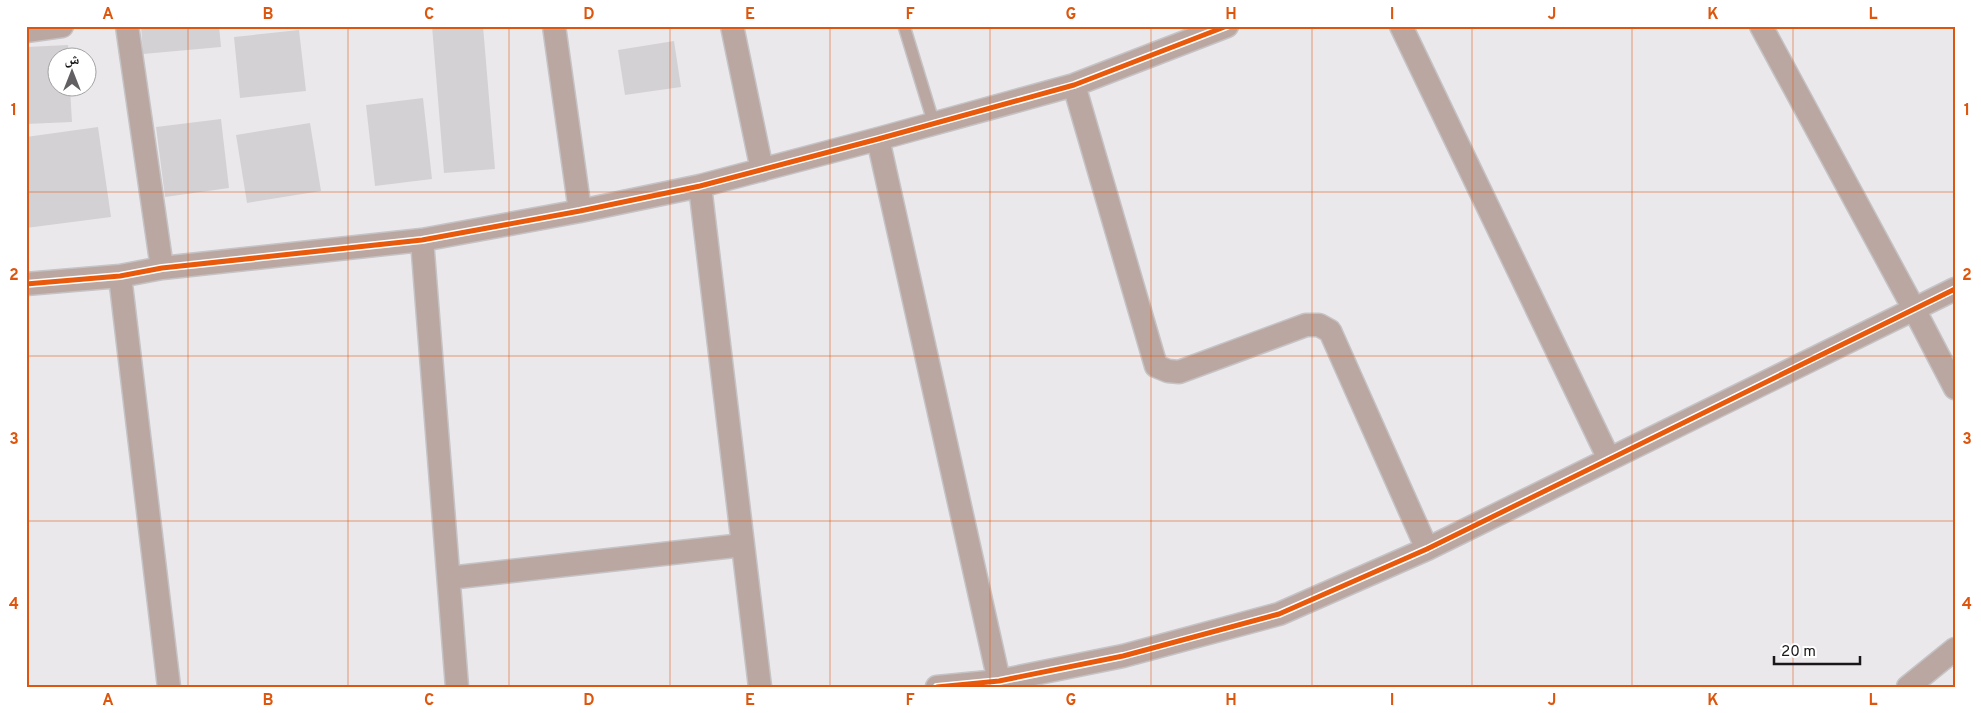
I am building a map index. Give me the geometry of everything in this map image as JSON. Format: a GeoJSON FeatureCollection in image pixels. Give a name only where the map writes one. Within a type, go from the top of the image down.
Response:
{"type":"FeatureCollection","features":[{"type":"Feature","properties":{"kind":"street"},"geometry":{"type":"LineString","coordinates":[[26,31],[62,26]]}},
{"type":"Feature","properties":{"kind":"street"},"geometry":{"type":"LineString","coordinates":[[127,26],[162,268]]}},
{"type":"Feature","properties":{"kind":"street"},"geometry":{"type":"LineString","coordinates":[[554,26],[580,211]]}},
{"type":"Feature","properties":{"kind":"street"},"geometry":{"type":"LineString","coordinates":[[732,26],[762,170]]}},
{"type":"Feature","properties":{"kind":"street"},"geometry":{"type":"LineString","coordinates":[[26,284],[120,276],[162,268],[422,240],[580,211],[700,186],[1074,85],[1227,26]]}},
{"type":"Feature","properties":{"kind":"street"},"geometry":{"type":"LineString","coordinates":[[1401,26],[1609,459]]}},
{"type":"Feature","properties":{"kind":"street"},"geometry":{"type":"LineString","coordinates":[[1760,26],[1955,388]]}},
{"type":"Feature","properties":{"kind":"street"},"geometry":{"type":"LineString","coordinates":[[1074,85],[1156,366],[1168,371],[1179,372],[1306,325],[1319,325],[1330,331],[1427,549]]}},
{"type":"Feature","properties":{"kind":"street"},"geometry":{"type":"LineString","coordinates":[[878,139],[998,681]]}},
{"type":"Feature","properties":{"kind":"street"},"geometry":{"type":"LineString","coordinates":[[700,186],[760,687]]}},
{"type":"Feature","properties":{"kind":"street"},"geometry":{"type":"LineString","coordinates":[[422,240],[457,687]]}},
{"type":"Feature","properties":{"kind":"street"},"geometry":{"type":"LineString","coordinates":[[120,276],[169,687]]}},
{"type":"Feature","properties":{"kind":"street"},"geometry":{"type":"LineString","coordinates":[[937,687],[998,681],[1123,656],[1279,614],[1427,549],[1955,289]]}},
{"type":"Feature","properties":{"kind":"street"},"geometry":{"type":"LineString","coordinates":[[448,578],[743,545]]}},
{"type":"Feature","properties":{"kind":"street"},"geometry":{"type":"LineString","coordinates":[[1908,687],[1955,649]]}},
{"type":"Feature","properties":{"kind":"lane"},"geometry":{"type":"LineString","coordinates":[[904,26],[934,124]]}},
{"type":"Feature","properties":{"kind":"building"},"geometry":{"type":"Polygon","coordinates":[[[141,26],[219,26],[221,47],[143,54],[141,26]]]}},
{"type":"Feature","properties":{"kind":"building"},"geometry":{"type":"Polygon","coordinates":[[[432,26],[483,26],[495,169],[444,173],[432,26]]]}},
{"type":"Feature","properties":{"kind":"building"},"geometry":{"type":"Polygon","coordinates":[[[299,30],[306,91],[240,98],[234,37],[299,30]]]}},
{"type":"Feature","properties":{"kind":"building"},"geometry":{"type":"Polygon","coordinates":[[[674,41],[681,87],[625,95],[618,50],[674,41]]]}},
{"type":"Feature","properties":{"kind":"building"},"geometry":{"type":"Polygon","coordinates":[[[68,45],[68,48],[48,48],[48,98],[71,98],[72,122],[26,124],[26,47],[68,45]]]}},
{"type":"Feature","properties":{"kind":"building"},"geometry":{"type":"Polygon","coordinates":[[[423,98],[432,179],[375,186],[366,105],[423,98]]]}},
{"type":"Feature","properties":{"kind":"building"},"geometry":{"type":"Polygon","coordinates":[[[221,119],[229,188],[165,197],[156,127],[221,119]]]}},
{"type":"Feature","properties":{"kind":"building"},"geometry":{"type":"Polygon","coordinates":[[[310,123],[321,191],[247,203],[236,135],[310,123]]]}},
{"type":"Feature","properties":{"kind":"building"},"geometry":{"type":"Polygon","coordinates":[[[98,127],[111,217],[26,228],[26,137],[98,127]]]}},
{"type":"Feature","properties":{"kind":"cycle path"},"geometry":{"type":"LineString","coordinates":[[26,284],[120,276],[162,268],[422,240],[580,211],[700,186],[1074,85],[1227,26]]}},
{"type":"Feature","properties":{"kind":"cycle path"},"geometry":{"type":"LineString","coordinates":[[937,687],[999,681],[1123,656],[1279,614],[1427,549],[1955,289]]}}]}
